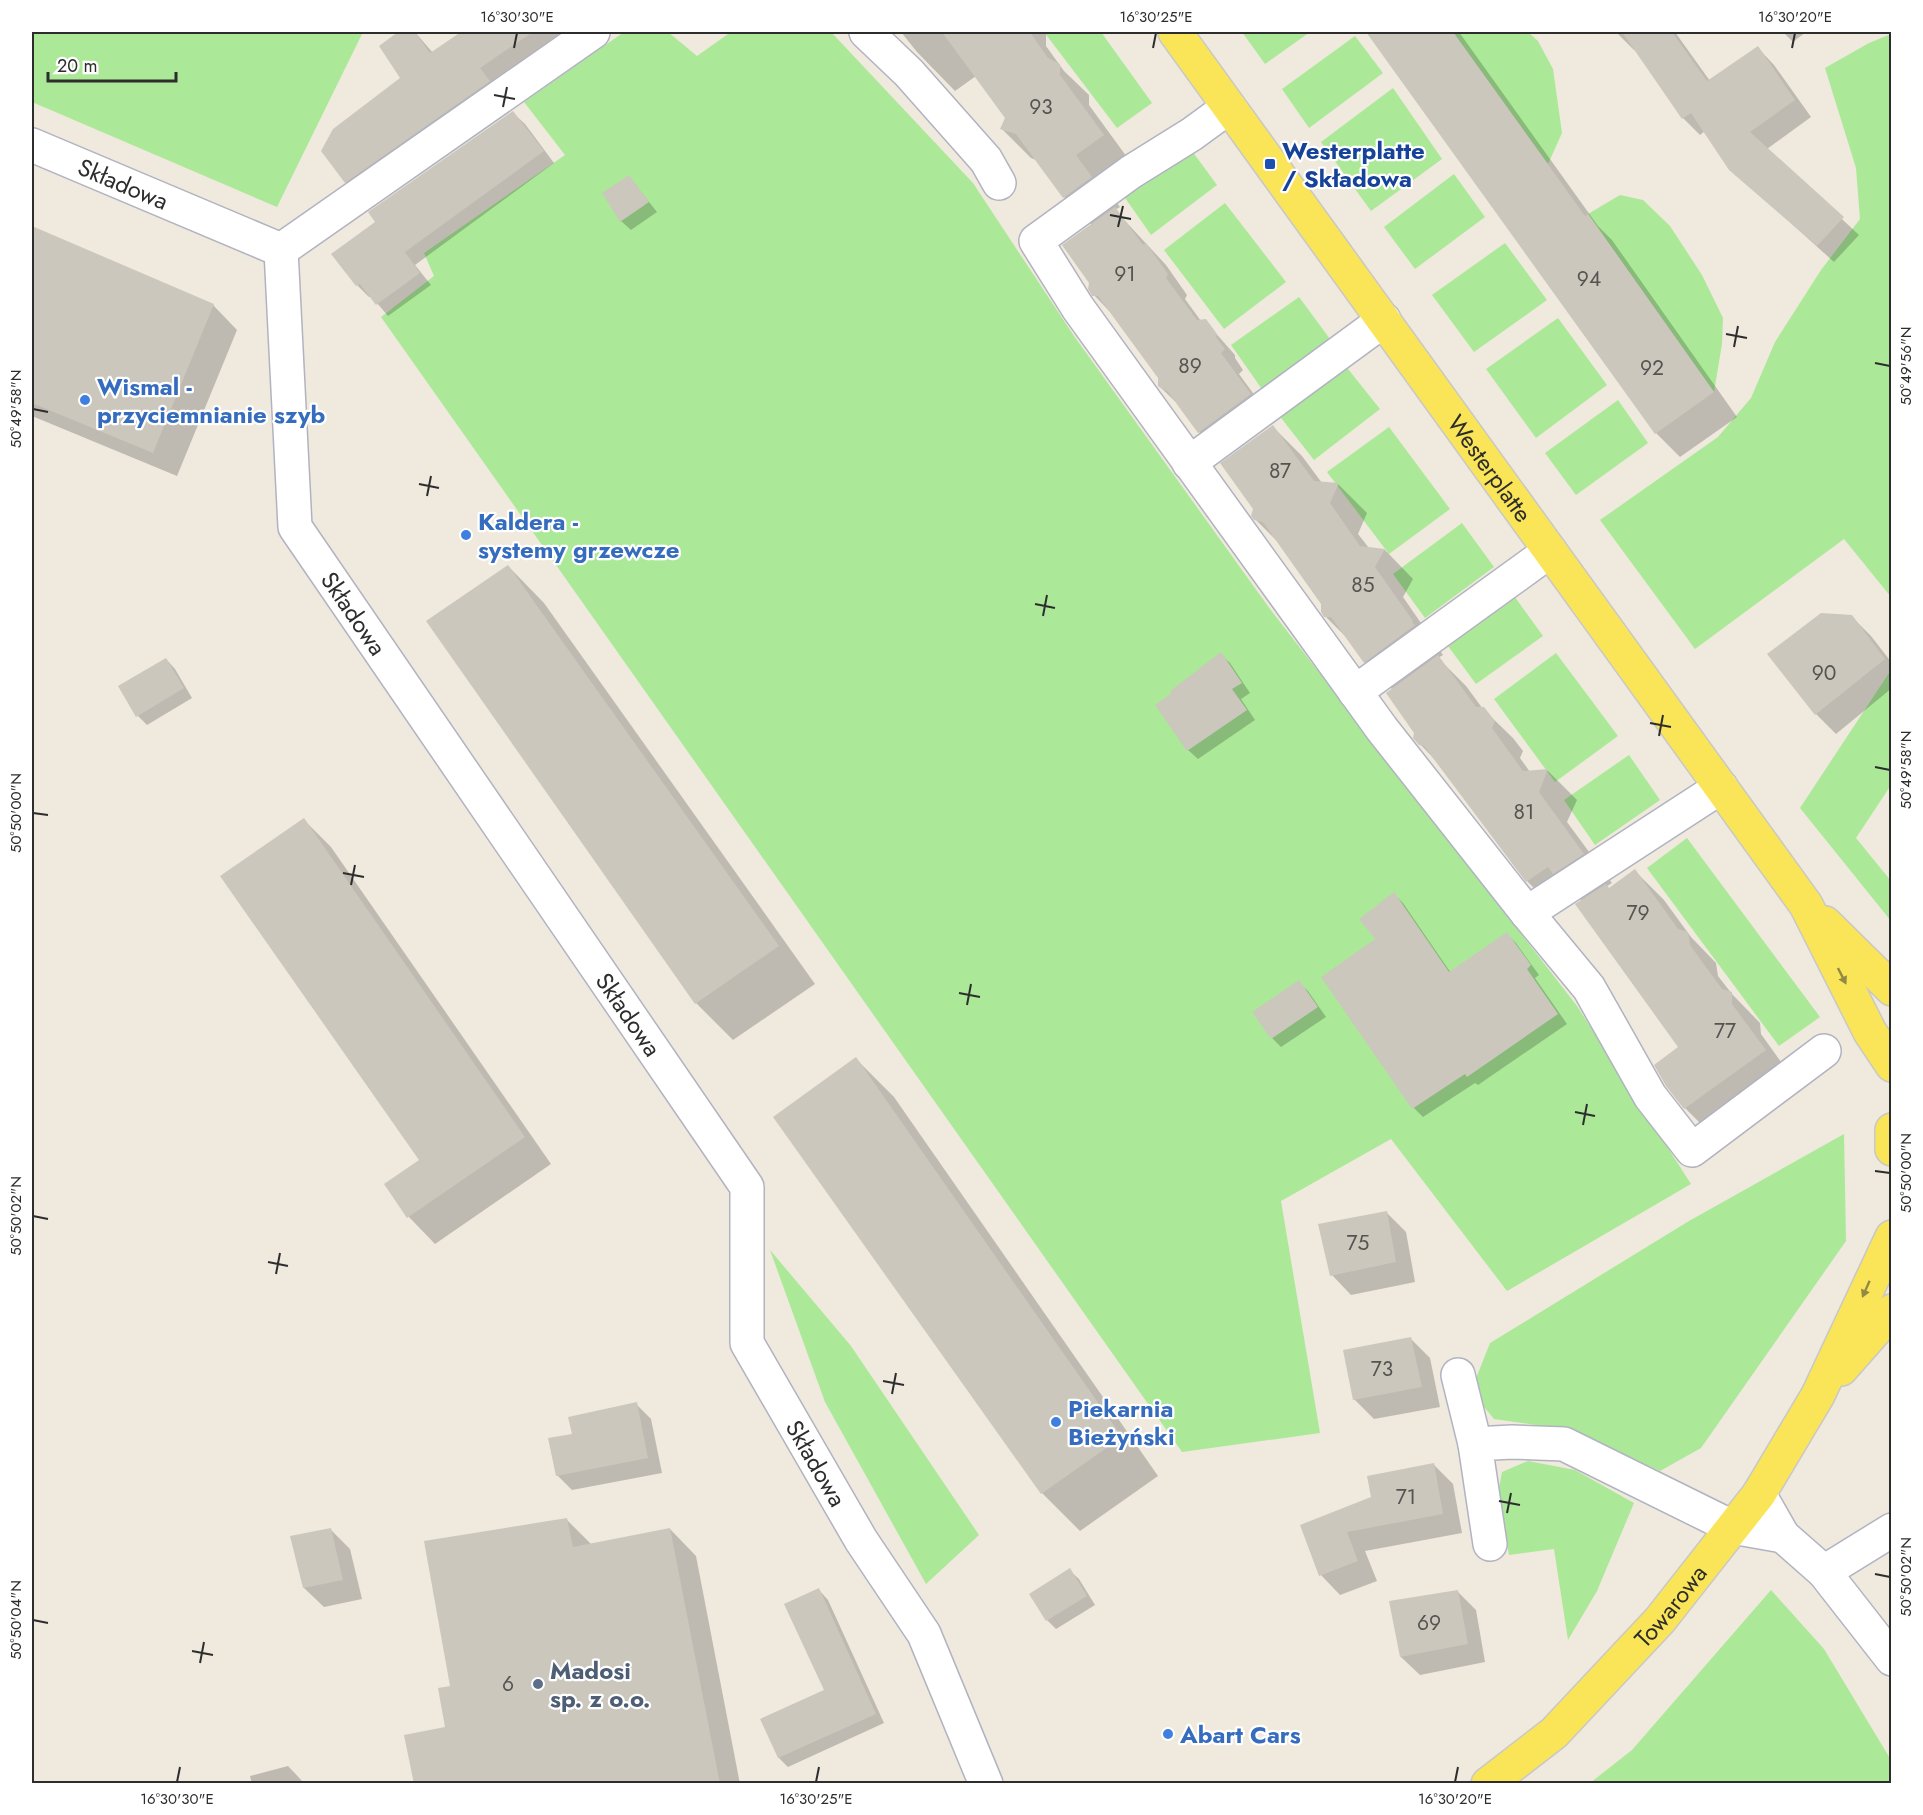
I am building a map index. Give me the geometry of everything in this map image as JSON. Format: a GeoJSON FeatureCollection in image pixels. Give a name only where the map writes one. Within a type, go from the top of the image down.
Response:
{"type":"FeatureCollection","features":[{"type":"Feature","properties":{"kind":"main road","name":"Westerplatte"},"geometry":{"type":"LineString","coordinates":[[1175,32],[1806,905],[1870,1032],[1892,1065]]}},
{"type":"Feature","properties":{"kind":"main road","name":"Westerplatte"},"geometry":{"type":"LineString","coordinates":[[1806,905],[1892,989]]}},
{"type":"Feature","properties":{"kind":"main road"},"geometry":{"type":"LineString","coordinates":[[1892,1130],[1892,1149]]}},
{"type":"Feature","properties":{"kind":"main road","name":"Towarowa"},"geometry":{"type":"LineString","coordinates":[[1488,1784],[1554,1734],[1660,1620],[1759,1494],[1818,1395],[1892,1236]]}},
{"type":"Feature","properties":{"kind":"main road","name":"Towarowa"},"geometry":{"type":"LineString","coordinates":[[1818,1395],[1892,1311]]}},
{"type":"Feature","properties":{"kind":"street"},"geometry":{"type":"LineString","coordinates":[[281,250],[593,32]]}},
{"type":"Feature","properties":{"kind":"street"},"geometry":{"type":"LineString","coordinates":[[866,32],[909,73],[986,160],[999,183]]}},
{"type":"Feature","properties":{"kind":"street"},"geometry":{"type":"LineString","coordinates":[[1229,107],[1192,134],[1131,172],[1036,242],[1078,308],[1354,692],[1527,913],[1589,988],[1650,1096],[1692,1150],[1824,1051]]}},
{"type":"Feature","properties":{"kind":"street","name":"Składowa"},"geometry":{"type":"LineString","coordinates":[[32,145],[281,250],[295,527],[747,1187],[747,1343],[861,1540],[924,1634],[986,1784]]}},
{"type":"Feature","properties":{"kind":"street"},"geometry":{"type":"LineString","coordinates":[[1189,463],[1384,320]]}},
{"type":"Feature","properties":{"kind":"street"},"geometry":{"type":"LineString","coordinates":[[1354,692],[1550,551]]}},
{"type":"Feature","properties":{"kind":"street"},"geometry":{"type":"LineString","coordinates":[[1527,913],[1721,786]]}},
{"type":"Feature","properties":{"kind":"street"},"geometry":{"type":"LineString","coordinates":[[1458,1376],[1475,1444],[1490,1544]]}},
{"type":"Feature","properties":{"kind":"street"},"geometry":{"type":"LineString","coordinates":[[1475,1444],[1512,1442],[1564,1444],[1732,1527],[1783,1536]]}},
{"type":"Feature","properties":{"kind":"street"},"geometry":{"type":"LineString","coordinates":[[1759,1494],[1783,1536],[1824,1572],[1892,1659]]}},
{"type":"Feature","properties":{"kind":"street"},"geometry":{"type":"LineString","coordinates":[[1824,1572],[1892,1530]]}},
{"type":"Feature","properties":{"kind":"green space"},"geometry":{"type":"Polygon","coordinates":[[[32,32],[363,32],[277,207],[32,102],[32,32]]]}},
{"type":"Feature","properties":{"kind":"green space"},"geometry":{"type":"Polygon","coordinates":[[[624,32],[668,32],[697,56],[731,32],[831,32],[973,183],[1074,336],[1270,609],[1577,1006],[1691,1184],[1507,1291],[1391,1139],[1281,1201],[1320,1433],[1182,1452],[381,317],[434,276],[424,253],[565,155],[524,102],[624,32]]]}},
{"type":"Feature","properties":{"kind":"green space"},"geometry":{"type":"Polygon","coordinates":[[[1044,32],[1101,32],[1152,103],[1117,128],[1044,32]]]}},
{"type":"Feature","properties":{"kind":"green space"},"geometry":{"type":"Polygon","coordinates":[[[1242,32],[1310,32],[1265,64],[1242,32]]]}},
{"type":"Feature","properties":{"kind":"green space"},"geometry":{"type":"Polygon","coordinates":[[[1453,32],[1528,32],[1538,41],[1553,69],[1562,133],[1548,164],[1453,32]]]}},
{"type":"Feature","properties":{"kind":"green space"},"geometry":{"type":"Polygon","coordinates":[[[1891,34],[1891,597],[1844,539],[1695,649],[1600,520],[1718,437],[1751,398],[1775,342],[1821,270],[1860,219],[1856,168],[1825,68],[1869,43],[1891,34]]]}},
{"type":"Feature","properties":{"kind":"green space"},"geometry":{"type":"Polygon","coordinates":[[[1355,36],[1383,73],[1309,128],[1282,89],[1355,36]]]}},
{"type":"Feature","properties":{"kind":"green space"},"geometry":{"type":"Polygon","coordinates":[[[1393,88],[1442,159],[1371,211],[1321,142],[1393,88]]]}},
{"type":"Feature","properties":{"kind":"green space"},"geometry":{"type":"Polygon","coordinates":[[[1189,147],[1217,185],[1151,235],[1123,195],[1189,147]]]}},
{"type":"Feature","properties":{"kind":"green space"},"geometry":{"type":"Polygon","coordinates":[[[1454,174],[1485,217],[1415,269],[1384,227],[1454,174]]]}},
{"type":"Feature","properties":{"kind":"green space"},"geometry":{"type":"Polygon","coordinates":[[[1620,195],[1643,200],[1670,226],[1702,275],[1723,318],[1722,344],[1714,392],[1588,214],[1620,195]]]}},
{"type":"Feature","properties":{"kind":"green space"},"geometry":{"type":"Polygon","coordinates":[[[1225,203],[1286,282],[1224,329],[1164,250],[1225,203]]]}},
{"type":"Feature","properties":{"kind":"green space"},"geometry":{"type":"Polygon","coordinates":[[[1505,243],[1547,300],[1474,352],[1432,295],[1505,243]]]}},
{"type":"Feature","properties":{"kind":"green space"},"geometry":{"type":"Polygon","coordinates":[[[1299,297],[1333,343],[1264,392],[1231,345],[1299,297]]]}},
{"type":"Feature","properties":{"kind":"green space"},"geometry":{"type":"Polygon","coordinates":[[[1558,318],[1607,385],[1536,438],[1486,369],[1558,318]]]}},
{"type":"Feature","properties":{"kind":"green space"},"geometry":{"type":"Polygon","coordinates":[[[1344,364],[1380,409],[1314,460],[1278,414],[1344,364]]]}},
{"type":"Feature","properties":{"kind":"green space"},"geometry":{"type":"Polygon","coordinates":[[[1618,400],[1648,443],[1576,495],[1545,453],[1618,400]]]}},
{"type":"Feature","properties":{"kind":"green space"},"geometry":{"type":"Polygon","coordinates":[[[1389,427],[1450,509],[1389,554],[1327,472],[1389,427]]]}},
{"type":"Feature","properties":{"kind":"green space"},"geometry":{"type":"Polygon","coordinates":[[[1462,523],[1494,567],[1425,618],[1393,574],[1462,523]]]}},
{"type":"Feature","properties":{"kind":"green space"},"geometry":{"type":"Polygon","coordinates":[[[1512,593],[1543,636],[1476,684],[1445,642],[1512,593]]]}},
{"type":"Feature","properties":{"kind":"green space"},"geometry":{"type":"Polygon","coordinates":[[[1556,653],[1618,736],[1555,782],[1494,699],[1556,653]]]}},
{"type":"Feature","properties":{"kind":"green space"},"geometry":{"type":"Polygon","coordinates":[[[1891,670],[1891,785],[1856,838],[1891,881],[1891,921],[1800,808],[1891,670]]]}},
{"type":"Feature","properties":{"kind":"green space"},"geometry":{"type":"Polygon","coordinates":[[[1629,755],[1660,800],[1595,845],[1564,800],[1629,755]]]}},
{"type":"Feature","properties":{"kind":"green space"},"geometry":{"type":"Polygon","coordinates":[[[1687,838],[1820,1017],[1779,1046],[1647,868],[1687,838]]]}},
{"type":"Feature","properties":{"kind":"green space"},"geometry":{"type":"Polygon","coordinates":[[[1844,1134],[1846,1241],[1701,1448],[1660,1471],[1571,1430],[1494,1419],[1471,1391],[1490,1343],[1689,1221],[1844,1134]]]}},
{"type":"Feature","properties":{"kind":"green space"},"geometry":{"type":"Polygon","coordinates":[[[770,1250],[851,1346],[979,1535],[926,1584],[825,1402],[770,1250]]]}},
{"type":"Feature","properties":{"kind":"green space"},"geometry":{"type":"Polygon","coordinates":[[[1528,1461],[1575,1470],[1634,1503],[1597,1591],[1568,1640],[1554,1549],[1509,1555],[1498,1494],[1502,1472],[1528,1461]]]}},
{"type":"Feature","properties":{"kind":"green space"},"geometry":{"type":"Polygon","coordinates":[[[1771,1590],[1824,1649],[1891,1760],[1891,1783],[1590,1783],[1632,1750],[1771,1590]]]}},
{"type":"Feature","properties":{"kind":"building"},"geometry":{"type":"Polygon","coordinates":[[[398,32],[415,32],[430,53],[461,32],[533,32],[480,68],[490,81],[345,183],[321,151],[333,129],[400,78],[379,46],[398,32]]]}},
{"type":"Feature","properties":{"kind":"building"},"geometry":{"type":"Polygon","coordinates":[[[942,32],[1030,32],[1048,58],[1060,64],[1060,75],[1104,135],[1076,155],[1092,177],[1063,198],[1016,134],[1000,129],[1005,118],[942,32]]]}},
{"type":"Feature","properties":{"kind":"building"},"geometry":{"type":"Polygon","coordinates":[[[1366,32],[1453,32],[1585,216],[1588,214],[1714,392],[1655,434],[1366,32]]]}},
{"type":"Feature","properties":{"kind":"building"},"geometry":{"type":"Polygon","coordinates":[[[1622,32],[1672,32],[1707,81],[1758,46],[1795,100],[1750,132],[1844,217],[1817,246],[1729,170],[1691,113],[1682,119],[1622,32]]]}},
{"type":"Feature","properties":{"kind":"building"},"geometry":{"type":"Polygon","coordinates":[[[513,111],[544,151],[405,252],[420,273],[376,305],[360,284],[356,286],[331,254],[375,222],[368,212],[513,111]]]}},
{"type":"Feature","properties":{"kind":"building"},"geometry":{"type":"Polygon","coordinates":[[[629,175],[649,202],[620,222],[602,193],[629,175]]]}},
{"type":"Feature","properties":{"kind":"building"},"geometry":{"type":"Polygon","coordinates":[[[1115,207],[1143,245],[1146,243],[1168,274],[1166,278],[1197,320],[1206,319],[1217,334],[1216,337],[1225,349],[1221,353],[1251,394],[1198,433],[1168,392],[1158,386],[1158,378],[1098,296],[1092,296],[1088,289],[1089,283],[1062,245],[1115,207]]]}},
{"type":"Feature","properties":{"kind":"building"},"geometry":{"type":"Polygon","coordinates":[[[32,226],[214,304],[153,453],[32,403],[32,226]]]}},
{"type":"Feature","properties":{"kind":"building"},"geometry":{"type":"Polygon","coordinates":[[[1273,425],[1314,481],[1339,483],[1330,503],[1360,546],[1385,549],[1375,567],[1415,625],[1364,663],[1331,617],[1324,617],[1321,604],[1263,522],[1254,520],[1251,516],[1253,509],[1220,463],[1273,425]]]}},
{"type":"Feature","properties":{"kind":"building"},"geometry":{"type":"Polygon","coordinates":[[[508,565],[779,946],[695,1004],[426,621],[508,565]]]}},
{"type":"Feature","properties":{"kind":"building"},"geometry":{"type":"Polygon","coordinates":[[[1821,613],[1852,615],[1885,659],[1815,715],[1767,654],[1821,613]]]}},
{"type":"Feature","properties":{"kind":"building"},"geometry":{"type":"Polygon","coordinates":[[[1221,652],[1242,683],[1232,689],[1247,710],[1187,751],[1155,705],[1221,652]]]}},
{"type":"Feature","properties":{"kind":"building"},"geometry":{"type":"Polygon","coordinates":[[[1438,655],[1476,707],[1484,707],[1495,721],[1492,728],[1523,771],[1548,769],[1539,792],[1584,854],[1553,874],[1548,867],[1526,882],[1424,746],[1419,745],[1413,738],[1414,733],[1386,693],[1438,655]]]}},
{"type":"Feature","properties":{"kind":"building"},"geometry":{"type":"Polygon","coordinates":[[[166,658],[184,688],[136,717],[118,686],[166,658]]]}},
{"type":"Feature","properties":{"kind":"building"},"geometry":{"type":"Polygon","coordinates":[[[304,818],[525,1137],[407,1218],[384,1184],[419,1160],[220,876],[304,818]]]}},
{"type":"Feature","properties":{"kind":"building"},"geometry":{"type":"Polygon","coordinates":[[[1635,869],[1678,929],[1688,932],[1690,945],[1722,989],[1732,992],[1732,1004],[1766,1050],[1684,1109],[1666,1086],[1654,1065],[1678,1047],[1575,904],[1606,884],[1609,888],[1635,869]]]}},
{"type":"Feature","properties":{"kind":"building"},"geometry":{"type":"Polygon","coordinates":[[[1394,892],[1449,972],[1507,932],[1531,965],[1527,969],[1558,1014],[1467,1077],[1465,1074],[1412,1109],[1321,977],[1375,939],[1359,919],[1394,892]]]}},
{"type":"Feature","properties":{"kind":"building"},"geometry":{"type":"Polygon","coordinates":[[[1299,980],[1318,1007],[1271,1039],[1252,1012],[1299,980]]]}},
{"type":"Feature","properties":{"kind":"building"},"geometry":{"type":"Polygon","coordinates":[[[856,1057],[1122,1437],[1041,1494],[773,1117],[856,1057]]]}},
{"type":"Feature","properties":{"kind":"building"},"geometry":{"type":"Polygon","coordinates":[[[1387,1211],[1396,1262],[1330,1276],[1318,1224],[1387,1211]]]}},
{"type":"Feature","properties":{"kind":"building"},"geometry":{"type":"Polygon","coordinates":[[[1411,1337],[1422,1387],[1353,1400],[1343,1350],[1411,1337]]]}},
{"type":"Feature","properties":{"kind":"building"},"geometry":{"type":"Polygon","coordinates":[[[637,1402],[648,1458],[556,1476],[548,1438],[572,1434],[568,1417],[637,1402]]]}},
{"type":"Feature","properties":{"kind":"building"},"geometry":{"type":"Polygon","coordinates":[[[1434,1463],[1443,1514],[1347,1532],[1358,1561],[1319,1576],[1300,1525],[1371,1497],[1367,1476],[1434,1463]]]}},
{"type":"Feature","properties":{"kind":"building"},"geometry":{"type":"Polygon","coordinates":[[[567,1518],[573,1547],[670,1528],[720,1784],[414,1784],[404,1735],[445,1727],[438,1688],[450,1686],[424,1541],[567,1518]]]}},
{"type":"Feature","properties":{"kind":"building"},"geometry":{"type":"Polygon","coordinates":[[[331,1528],[343,1580],[303,1588],[290,1536],[331,1528]]]}},
{"type":"Feature","properties":{"kind":"building"},"geometry":{"type":"Polygon","coordinates":[[[1070,1568],[1087,1596],[1046,1621],[1029,1594],[1070,1568]]]}},
{"type":"Feature","properties":{"kind":"building"},"geometry":{"type":"Polygon","coordinates":[[[819,1588],[876,1714],[778,1758],[760,1719],[824,1690],[784,1604],[819,1588]]]}},
{"type":"Feature","properties":{"kind":"building"},"geometry":{"type":"Polygon","coordinates":[[[1458,1590],[1468,1644],[1400,1657],[1389,1601],[1458,1590]]]}},
{"type":"Feature","properties":{"kind":"place","name":"Westerplatte / Składowa"},"geometry":{"type":"Point","coordinates":[1270,164]}},
{"type":"Feature","properties":{"kind":"place","name":"Wismal - przyciemnianie szyb"},"geometry":{"type":"Point","coordinates":[85,400]}},
{"type":"Feature","properties":{"kind":"place","name":"Kaldera - systemy grzewcze"},"geometry":{"type":"Point","coordinates":[466,535]}},
{"type":"Feature","properties":{"kind":"place","name":"Piekarnia Bieżyński"},"geometry":{"type":"Point","coordinates":[1056,1422]}},
{"type":"Feature","properties":{"kind":"place","name":"Madosi sp. z o.o."},"geometry":{"type":"Point","coordinates":[538,1684]}},
{"type":"Feature","properties":{"kind":"place","name":"Abart Cars"},"geometry":{"type":"Point","coordinates":[1168,1734]}}]}
